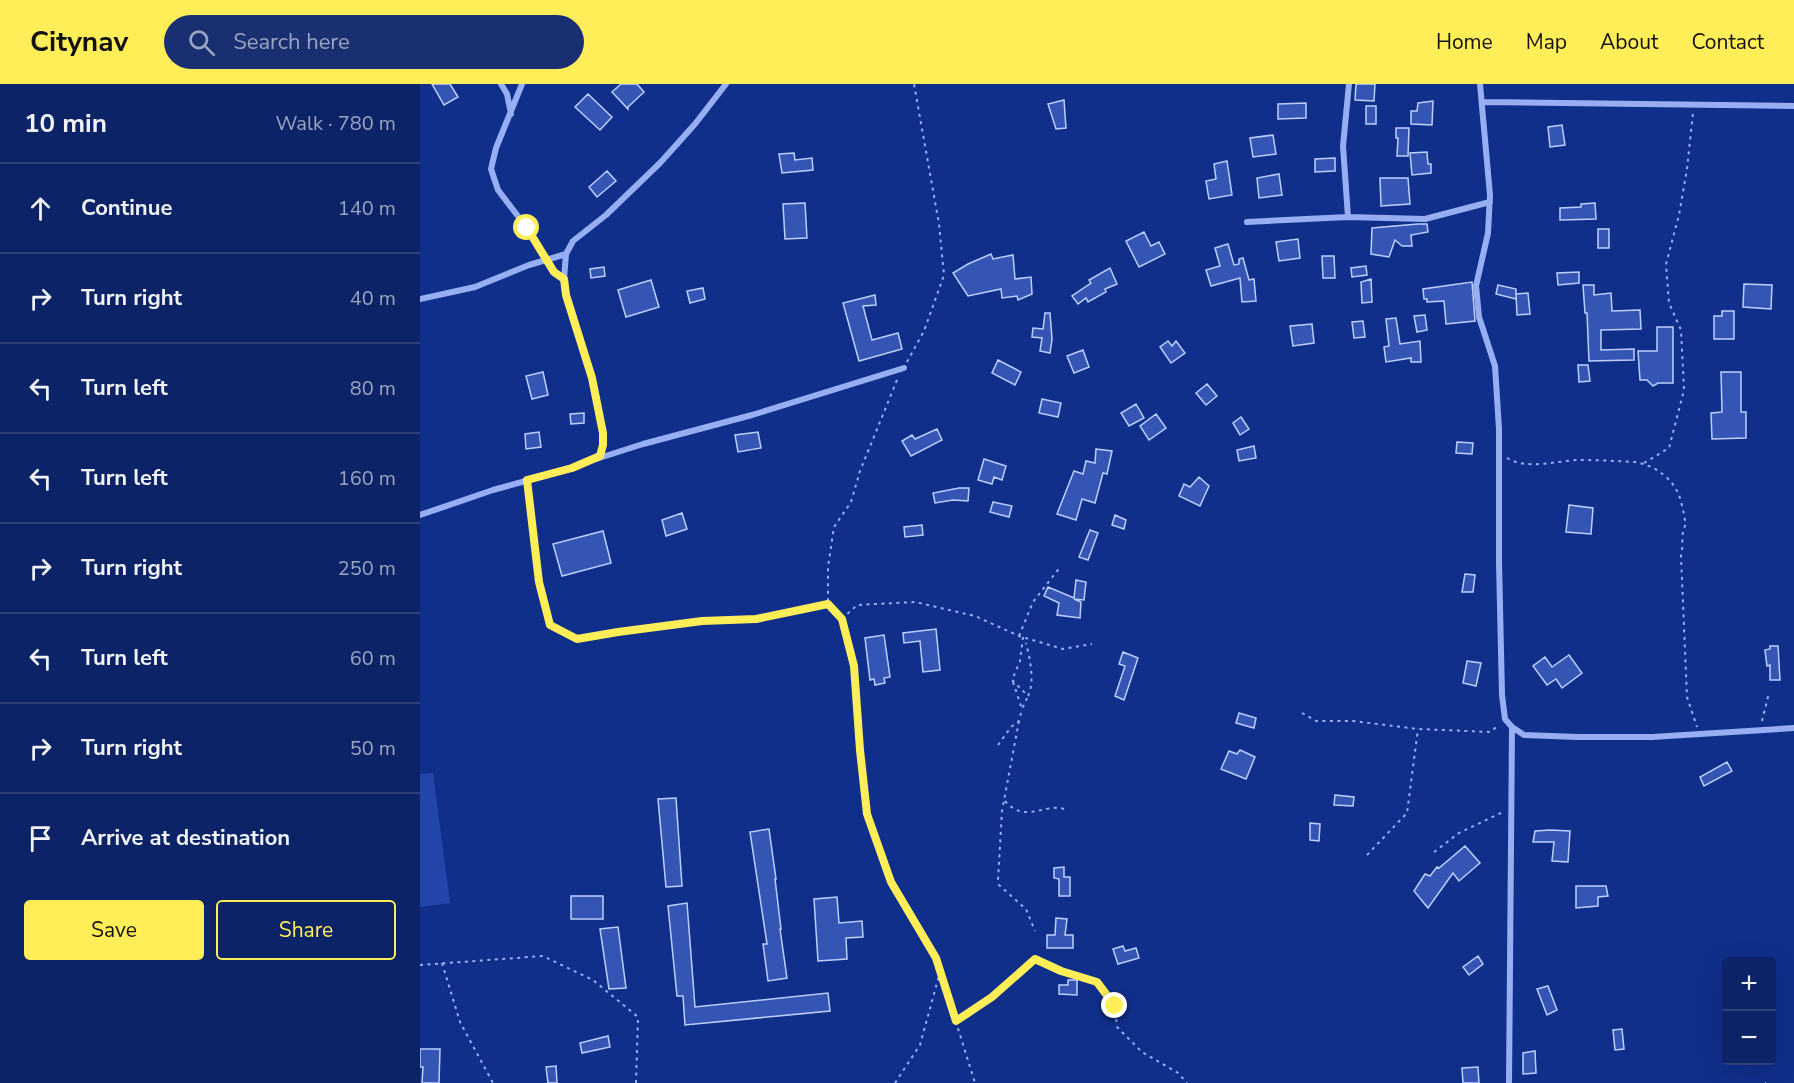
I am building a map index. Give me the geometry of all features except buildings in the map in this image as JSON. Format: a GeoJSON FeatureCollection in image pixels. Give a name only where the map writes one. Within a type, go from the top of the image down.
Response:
{"type":"FeatureCollection","features":[{"type":"Feature","properties":{"kind":"street"},"geometry":{"type":"LineString","coordinates":[[501,84],[507,94],[511,114]]}},
{"type":"Feature","properties":{"kind":"street"},"geometry":{"type":"LineString","coordinates":[[522,84],[496,148],[491,169],[498,190],[527,228],[554,272],[564,279]]}},
{"type":"Feature","properties":{"kind":"street"},"geometry":{"type":"LineString","coordinates":[[578,466],[600,456],[603,433],[592,378],[566,295],[564,279],[566,254],[573,242],[606,215],[660,163],[695,124],[726,84]]}},
{"type":"Feature","properties":{"kind":"street"},"geometry":{"type":"LineString","coordinates":[[1348,217],[1343,146],[1349,84]]}},
{"type":"Feature","properties":{"kind":"street"},"geometry":{"type":"LineString","coordinates":[[1480,84],[1490,202],[1488,233],[1476,286],[1479,317],[1495,366],[1499,429],[1502,695],[1505,719],[1524,735],[1578,737],[1652,737],[1794,728]]}},
{"type":"Feature","properties":{"kind":"street"},"geometry":{"type":"LineString","coordinates":[[1482,102],[1794,106]]}},
{"type":"Feature","properties":{"kind":"street"},"geometry":{"type":"LineString","coordinates":[[1247,222],[1348,217],[1425,219],[1490,202]]}},
{"type":"Feature","properties":{"kind":"street"},"geometry":{"type":"LineString","coordinates":[[420,299],[475,287],[566,254]]}},
{"type":"Feature","properties":{"kind":"street"},"geometry":{"type":"LineString","coordinates":[[420,515],[643,444],[752,415],[904,368]]}},
{"type":"Feature","properties":{"kind":"street"},"geometry":{"type":"LineString","coordinates":[[1509,1083],[1512,727]]}},
{"type":"Feature","properties":{"kind":"path"},"geometry":{"type":"LineString","coordinates":[[914,84],[939,224],[944,275],[924,331],[892,389],[860,471],[851,502],[834,527],[828,567],[828,604],[842,619],[854,666],[867,814],[891,882],[936,958],[975,1083]]}},
{"type":"Feature","properties":{"kind":"path"},"geometry":{"type":"LineString","coordinates":[[1644,464],[1669,448],[1684,390],[1681,330],[1669,303],[1666,264],[1681,203],[1694,104]]}},
{"type":"Feature","properties":{"kind":"path"},"geometry":{"type":"LineString","coordinates":[[1504,456],[1509,460],[1526,463],[1581,460],[1644,464],[1661,472],[1673,483],[1683,507],[1686,525],[1683,530],[1681,556],[1687,697],[1700,735]]}},
{"type":"Feature","properties":{"kind":"path"},"geometry":{"type":"LineString","coordinates":[[527,480],[539,582],[550,625],[577,639],[702,621],[756,619],[828,604]]}},
{"type":"Feature","properties":{"kind":"path"},"geometry":{"type":"LineString","coordinates":[[1022,709],[1012,680],[1020,661],[1021,636],[1033,602],[1061,566]]}},
{"type":"Feature","properties":{"kind":"path"},"geometry":{"type":"LineString","coordinates":[[842,619],[857,605],[915,602],[975,616],[1021,636],[1063,648],[1092,644]]}},
{"type":"Feature","properties":{"kind":"path"},"geometry":{"type":"LineString","coordinates":[[1026,643],[1030,693],[1019,721],[1002,811],[998,880],[999,885],[1026,909],[1035,931]]}},
{"type":"Feature","properties":{"kind":"path"},"geometry":{"type":"LineString","coordinates":[[1012,680],[1028,696]]}},
{"type":"Feature","properties":{"kind":"path"},"geometry":{"type":"LineString","coordinates":[[1760,730],[1769,693]]}},
{"type":"Feature","properties":{"kind":"path"},"geometry":{"type":"LineString","coordinates":[[1302,713],[1316,721],[1353,721],[1418,729],[1490,732],[1505,719]]}},
{"type":"Feature","properties":{"kind":"path"},"geometry":{"type":"LineString","coordinates":[[998,745],[1011,727],[1019,721]]}},
{"type":"Feature","properties":{"kind":"path"},"geometry":{"type":"LineString","coordinates":[[1367,855],[1407,813],[1418,729]]}},
{"type":"Feature","properties":{"kind":"path"},"geometry":{"type":"LineString","coordinates":[[1005,801],[1012,809],[1033,813],[1051,807],[1064,809]]}},
{"type":"Feature","properties":{"kind":"path"},"geometry":{"type":"LineString","coordinates":[[1434,852],[1459,833],[1511,808]]}},
{"type":"Feature","properties":{"kind":"path"},"geometry":{"type":"LineString","coordinates":[[420,965],[543,956],[593,980],[638,1017],[636,1083]]}},
{"type":"Feature","properties":{"kind":"path"},"geometry":{"type":"LineString","coordinates":[[956,1021],[992,997],[1035,959],[1061,971],[1097,982],[1115,1006],[1117,1028],[1142,1052],[1178,1073],[1187,1083]]}},
{"type":"Feature","properties":{"kind":"path"},"geometry":{"type":"LineString","coordinates":[[441,963],[460,1022],[493,1083]]}},
{"type":"Feature","properties":{"kind":"path"},"geometry":{"type":"LineString","coordinates":[[895,1083],[920,1045],[940,972]]}},
{"type":"Feature","properties":{"kind":"shaded area"},"geometry":{"type":"Polygon","coordinates":[[[433,773],[450,903],[420,907],[420,774],[433,773]]]}},
{"type":"Feature","properties":{"kind":"route"},"geometry":{"type":"LineString","coordinates":[[527,228],[554,272],[564,279],[566,295],[592,378],[603,433],[600,456],[572,468],[527,480],[539,582],[550,625],[577,639],[702,621],[756,619],[828,604],[842,619],[854,666],[867,814],[891,882],[936,958],[956,1021],[992,997],[1035,959],[1061,971],[1097,982],[1115,1006]]}}]}
